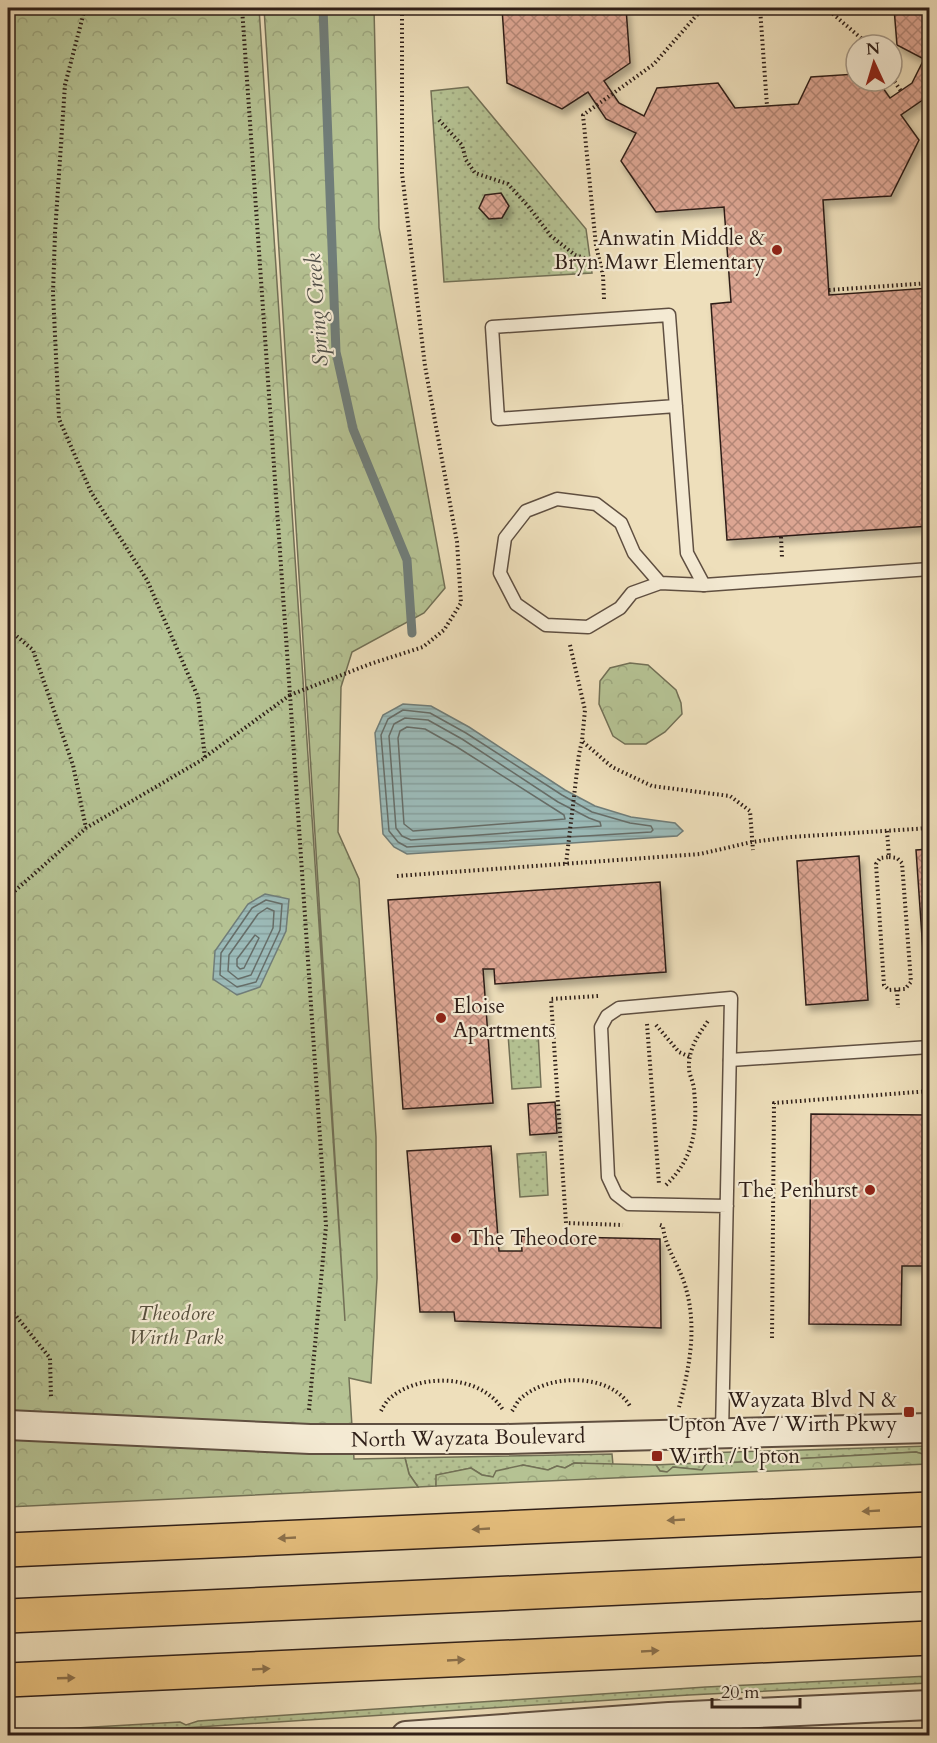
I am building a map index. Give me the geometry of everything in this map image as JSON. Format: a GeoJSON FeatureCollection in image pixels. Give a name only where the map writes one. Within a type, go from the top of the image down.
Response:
{"type":"FeatureCollection","features":[{"type":"Feature","properties":{"kind":"highway"},"geometry":{"type":"LineString","coordinates":[[8,1550],[930,1509]]}},
{"type":"Feature","properties":{"kind":"highway"},"geometry":{"type":"LineString","coordinates":[[8,1616],[930,1574]]}},
{"type":"Feature","properties":{"kind":"highway"},"geometry":{"type":"LineString","coordinates":[[8,1680],[930,1638]]}},
{"type":"Feature","properties":{"kind":"street","name":"North Wayzata Boulevard"},"geometry":{"type":"LineString","coordinates":[[8,1425],[310,1439],[505,1439],[930,1428]]}},
{"type":"Feature","properties":{"kind":"street"},"geometry":{"type":"LineString","coordinates":[[406,1736],[735,1725],[930,1705]]}},
{"type":"Feature","properties":{"kind":"lane"},"geometry":{"type":"LineString","coordinates":[[676,406],[498,418],[492,327],[669,315],[676,406],[687,553],[704,585]]}},
{"type":"Feature","properties":{"kind":"lane"},"geometry":{"type":"LineString","coordinates":[[660,583],[634,553],[621,523],[596,504],[557,499],[526,511],[504,538],[500,573],[516,604],[546,625],[566,627],[588,627],[620,609],[632,593],[660,583],[704,585],[930,569]]}},
{"type":"Feature","properties":{"kind":"lane"},"geometry":{"type":"LineString","coordinates":[[722,1433],[727,1206],[731,998],[619,1008],[607,1016],[601,1027],[608,1177],[616,1194],[629,1204],[727,1206]]}},
{"type":"Feature","properties":{"kind":"lane"},"geometry":{"type":"LineString","coordinates":[[730,1060],[930,1047]]}},
{"type":"Feature","properties":{"kind":"path"},"geometry":{"type":"LineString","coordinates":[[85,8],[66,85],[55,233],[52,293],[58,419],[91,492],[147,580],[198,697],[205,758]]}},
{"type":"Feature","properties":{"kind":"path"},"geometry":{"type":"LineString","coordinates":[[242,8],[326,1226],[309,1418]]}},
{"type":"Feature","properties":{"kind":"path"},"geometry":{"type":"LineString","coordinates":[[8,897],[86,828],[205,758],[290,695],[370,664],[423,647],[444,630],[461,603],[457,542],[425,366],[402,173],[402,8]]}},
{"type":"Feature","properties":{"kind":"path"},"geometry":{"type":"LineString","coordinates":[[606,320],[583,115],[654,64],[702,8]]}},
{"type":"Feature","properties":{"kind":"path"},"geometry":{"type":"LineString","coordinates":[[760,8],[767,106]]}},
{"type":"Feature","properties":{"kind":"path"},"geometry":{"type":"LineString","coordinates":[[826,8],[855,33]]}},
{"type":"Feature","properties":{"kind":"path"},"geometry":{"type":"LineString","coordinates":[[439,120],[462,145],[466,160],[476,173],[508,184],[551,236],[575,255],[600,263]]}},
{"type":"Feature","properties":{"kind":"path"},"geometry":{"type":"LineString","coordinates":[[829,290],[930,283]]}},
{"type":"Feature","properties":{"kind":"path"},"geometry":{"type":"LineString","coordinates":[[781,537],[782,558]]}},
{"type":"Feature","properties":{"kind":"path"},"geometry":{"type":"LineString","coordinates":[[8,626],[33,650],[73,765],[86,828]]}},
{"type":"Feature","properties":{"kind":"path"},"geometry":{"type":"LineString","coordinates":[[566,627],[585,710],[566,864]]}},
{"type":"Feature","properties":{"kind":"path"},"geometry":{"type":"LineString","coordinates":[[582,741],[612,767],[652,786],[730,796],[750,811],[753,850]]}},
{"type":"Feature","properties":{"kind":"path"},"geometry":{"type":"LineString","coordinates":[[397,876],[700,854],[752,842],[790,837],[930,828]]}},
{"type":"Feature","properties":{"kind":"path"},"geometry":{"type":"LineString","coordinates":[[887,830],[889,857]]}},
{"type":"Feature","properties":{"kind":"path"},"geometry":{"type":"LineString","coordinates":[[889,857],[897,858],[902,863],[910,982],[905,989],[897,990],[889,990],[884,985],[876,864],[880,858],[889,857]]}},
{"type":"Feature","properties":{"kind":"path"},"geometry":{"type":"LineString","coordinates":[[897,990],[898,1008]]}},
{"type":"Feature","properties":{"kind":"path"},"geometry":{"type":"LineString","coordinates":[[690,1057],[679,1052],[654,1023],[647,1024],[659,1185],[666,1185],[684,1164],[693,1143],[696,1116],[694,1088],[688,1069],[696,1038],[731,998]]}},
{"type":"Feature","properties":{"kind":"path"},"geometry":{"type":"LineString","coordinates":[[772,1338],[774,1102],[930,1091]]}},
{"type":"Feature","properties":{"kind":"path"},"geometry":{"type":"LineString","coordinates":[[8,1306],[50,1358],[51,1404]]}},
{"type":"Feature","properties":{"kind":"path"},"geometry":{"type":"LineString","coordinates":[[375,1419],[389,1400],[409,1387],[432,1381],[456,1381],[479,1388],[496,1399],[508,1417],[520,1399],[539,1388],[562,1382],[583,1381],[608,1385],[626,1398],[635,1415]]}},
{"type":"Feature","properties":{"kind":"green space","name":"Theodore Wirth Park"},"geometry":{"type":"Polygon","coordinates":[[[8,8],[259,8],[345,1321],[264,8],[374,8],[379,228],[445,588],[424,613],[352,652],[341,687],[338,832],[359,879],[376,1137],[377,1278],[371,1383],[349,1378],[354,1459],[405,1458],[409,1474],[418,1487],[8,1507],[8,8]]]}},
{"type":"Feature","properties":{"kind":"green space"},"geometry":{"type":"Polygon","coordinates":[[[468,87],[586,229],[592,273],[444,282],[431,91],[468,87]]]}},
{"type":"Feature","properties":{"kind":"green space"},"geometry":{"type":"Polygon","coordinates":[[[630,663],[648,665],[676,690],[681,703],[682,714],[665,732],[646,744],[625,744],[613,736],[599,704],[600,681],[610,668],[630,663]]]}},
{"type":"Feature","properties":{"kind":"green space"},"geometry":{"type":"Polygon","coordinates":[[[538,1032],[541,1087],[512,1089],[508,1034],[538,1032]]]}},
{"type":"Feature","properties":{"kind":"green space"},"geometry":{"type":"Polygon","coordinates":[[[546,1152],[548,1195],[520,1197],[517,1154],[546,1152]]]}},
{"type":"Feature","properties":{"kind":"green space"},"geometry":{"type":"Polygon","coordinates":[[[929,1446],[929,1464],[923,1454],[916,1452],[706,1464],[703,1470],[673,1467],[668,1472],[660,1471],[656,1465],[698,1463],[703,1453],[929,1446]]]}},
{"type":"Feature","properties":{"kind":"green space"},"geometry":{"type":"Polygon","coordinates":[[[916,1452],[923,1454],[927,1464],[436,1486],[436,1475],[471,1468],[482,1475],[493,1477],[496,1471],[523,1465],[548,1470],[557,1466],[565,1468],[574,1463],[656,1465],[660,1471],[667,1472],[673,1467],[702,1470],[706,1464],[916,1452]]]}},
{"type":"Feature","properties":{"kind":"green space"},"geometry":{"type":"Polygon","coordinates":[[[612,1454],[613,1465],[574,1463],[565,1468],[557,1466],[548,1470],[523,1465],[494,1477],[482,1475],[471,1468],[437,1475],[436,1486],[418,1487],[409,1474],[405,1458],[612,1454]]]}},
{"type":"Feature","properties":{"kind":"green space"},"geometry":{"type":"Polygon","coordinates":[[[929,1676],[929,1683],[689,1695],[76,1735],[8,1735],[8,1732],[180,1722],[186,1725],[198,1721],[706,1687],[929,1676]]]}},
{"type":"Feature","properties":{"kind":"water"},"geometry":{"type":"Polygon","coordinates":[[[403,704],[431,706],[469,727],[565,790],[595,806],[631,817],[675,823],[683,831],[677,836],[407,854],[394,847],[383,834],[375,733],[383,715],[403,704]]]}},
{"type":"Feature","properties":{"kind":"water"},"geometry":{"type":"Polygon","coordinates":[[[265,894],[289,899],[286,931],[260,987],[237,995],[213,979],[215,951],[248,904],[265,894]]]}},
{"type":"Feature","properties":{"kind":"building","name":"Anwatin Middle & Bryn Mawr Elementary"},"geometry":{"type":"Polygon","coordinates":[[[502,8],[626,8],[630,63],[604,81],[619,103],[644,116],[657,88],[718,83],[735,108],[798,104],[811,77],[844,75],[844,93],[886,93],[890,98],[897,93],[904,93],[904,88],[912,83],[924,59],[904,49],[904,33],[896,33],[894,8],[930,8],[930,93],[901,115],[919,140],[891,196],[823,200],[829,295],[930,288],[930,526],[727,540],[711,304],[731,302],[724,207],[656,212],[621,161],[636,133],[606,119],[588,92],[562,109],[507,83],[502,8]]]}},
{"type":"Feature","properties":{"kind":"building"},"geometry":{"type":"Polygon","coordinates":[[[501,193],[509,206],[502,218],[489,219],[479,208],[485,195],[501,193]]]}},
{"type":"Feature","properties":{"kind":"building"},"geometry":{"type":"Polygon","coordinates":[[[930,849],[930,995],[926,995],[916,850],[930,849]]]}},
{"type":"Feature","properties":{"kind":"building"},"geometry":{"type":"Polygon","coordinates":[[[859,856],[868,1000],[806,1005],[797,861],[859,856]]]}},
{"type":"Feature","properties":{"kind":"building","name":"Eloise Apartments"},"geometry":{"type":"Polygon","coordinates":[[[660,882],[666,972],[495,984],[494,969],[483,969],[493,1103],[403,1109],[388,900],[660,882]]]}},
{"type":"Feature","properties":{"kind":"building"},"geometry":{"type":"Polygon","coordinates":[[[555,1102],[557,1133],[530,1135],[528,1104],[555,1102]]]}},
{"type":"Feature","properties":{"kind":"building","name":"The Penhurst"},"geometry":{"type":"Polygon","coordinates":[[[811,1114],[930,1115],[930,1266],[902,1266],[901,1325],[809,1324],[811,1114]]]}},
{"type":"Feature","properties":{"kind":"building","name":"The Theodore"},"geometry":{"type":"Polygon","coordinates":[[[491,1146],[499,1251],[522,1251],[521,1236],[660,1239],[661,1328],[455,1321],[454,1312],[420,1312],[407,1151],[491,1146]]]}},
{"type":"Feature","properties":{"kind":"waterway","name":"Spring Creek"},"geometry":{"type":"LineString","coordinates":[[323,8],[336,352],[353,429],[407,560],[412,633]]}},
{"type":"Feature","properties":{"kind":"place","name":"Anwatin Middle & Bryn Mawr Elementary"},"geometry":{"type":"Point","coordinates":[777,250]}},
{"type":"Feature","properties":{"kind":"place","name":"Eloise Apartments"},"geometry":{"type":"Point","coordinates":[441,1018]}},
{"type":"Feature","properties":{"kind":"place","name":"The Penhurst"},"geometry":{"type":"Point","coordinates":[870,1190]}},
{"type":"Feature","properties":{"kind":"place","name":"The Theodore"},"geometry":{"type":"Point","coordinates":[456,1238]}},
{"type":"Feature","properties":{"kind":"place","name":"Wayzata Blvd N & Upton Ave / Wirth Pkwy"},"geometry":{"type":"Point","coordinates":[909,1412]}},
{"type":"Feature","properties":{"kind":"place","name":"Wirth / Upton"},"geometry":{"type":"Point","coordinates":[657,1456]}}]}
